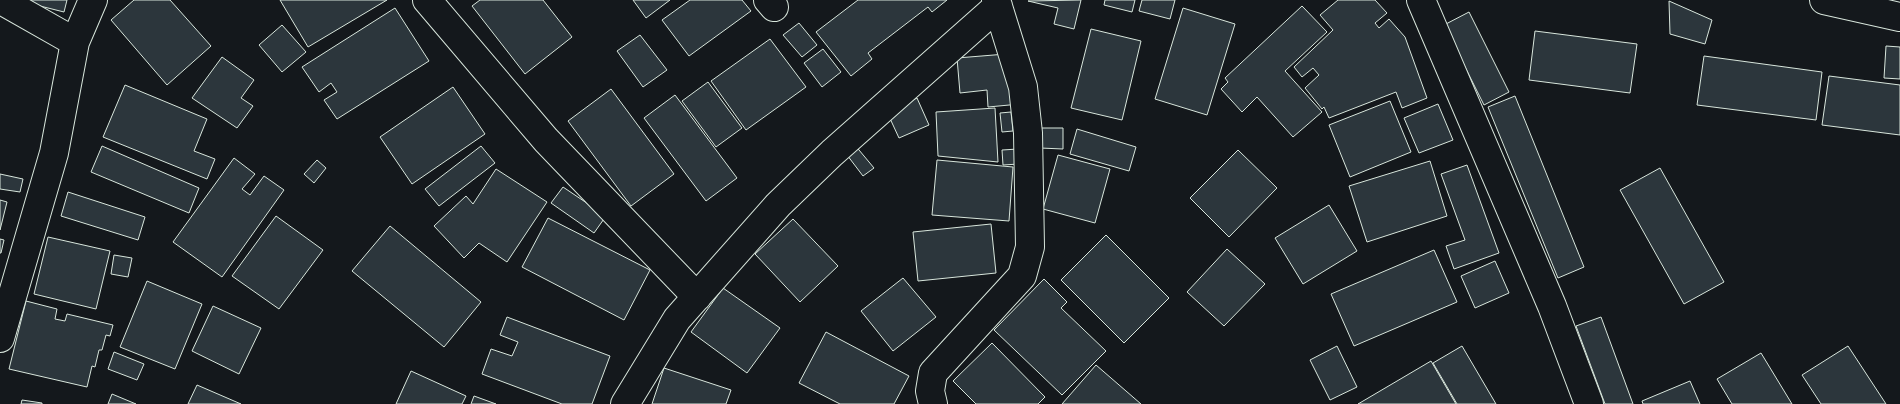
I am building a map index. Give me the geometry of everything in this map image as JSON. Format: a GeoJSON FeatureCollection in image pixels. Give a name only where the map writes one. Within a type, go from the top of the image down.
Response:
{"type":"FeatureCollection","features":[{"type":"Feature","properties":{"kind":"street"},"geometry":{"type":"LineString","coordinates":[[1,0],[75,42]]}},
{"type":"Feature","properties":{"kind":"street"},"geometry":{"type":"LineString","coordinates":[[0,338],[54,153],[75,42],[93,0]]}},
{"type":"Feature","properties":{"kind":"street"},"geometry":{"type":"LineString","coordinates":[[426,0],[546,140],[697,297]]}},
{"type":"Feature","properties":{"kind":"street"},"geometry":{"type":"LineString","coordinates":[[1421,0],[1552,306],[1589,404]]}},
{"type":"Feature","properties":{"kind":"street"},"geometry":{"type":"LineString","coordinates":[[1824,0],[1900,17]]}},
{"type":"Feature","properties":{"kind":"street"},"geometry":{"type":"LineString","coordinates":[[624,404],[677,319],[778,205],[832,152],[997,3],[1023,87],[1028,132],[1030,247],[1022,276],[933,373],[930,390],[933,404]]}},
{"type":"Feature","properties":{"kind":"building"},"geometry":{"type":"Polygon","coordinates":[[[16,0],[67,0],[64,12],[16,0]]]}},
{"type":"Feature","properties":{"kind":"building"},"geometry":{"type":"Polygon","coordinates":[[[134,0],[170,0],[211,46],[167,85],[111,20],[134,0]]]}},
{"type":"Feature","properties":{"kind":"building"},"geometry":{"type":"Polygon","coordinates":[[[280,0],[387,0],[308,47],[280,0]]]}},
{"type":"Feature","properties":{"kind":"building"},"geometry":{"type":"Polygon","coordinates":[[[480,0],[543,0],[572,37],[525,74],[472,6],[480,0]]]}},
{"type":"Feature","properties":{"kind":"building"},"geometry":{"type":"Polygon","coordinates":[[[633,0],[670,0],[646,18],[633,0]]]}},
{"type":"Feature","properties":{"kind":"building"},"geometry":{"type":"Polygon","coordinates":[[[690,0],[742,0],[751,11],[689,56],[662,20],[690,0]]]}},
{"type":"Feature","properties":{"kind":"building"},"geometry":{"type":"Polygon","coordinates":[[[858,0],[947,0],[932,12],[928,7],[868,53],[872,59],[851,76],[816,32],[858,0]]]}},
{"type":"Feature","properties":{"kind":"building"},"geometry":{"type":"Polygon","coordinates":[[[1081,0],[1074,29],[1054,24],[1058,8],[1028,1],[1081,0]]]}},
{"type":"Feature","properties":{"kind":"building"},"geometry":{"type":"Polygon","coordinates":[[[1105,0],[1135,0],[1132,12],[1104,5],[1105,0]]]}},
{"type":"Feature","properties":{"kind":"building"},"geometry":{"type":"Polygon","coordinates":[[[1142,0],[1175,0],[1170,19],[1139,11],[1142,0]]]}},
{"type":"Feature","properties":{"kind":"building"},"geometry":{"type":"Polygon","coordinates":[[[1338,0],[1375,0],[1387,13],[1375,23],[1379,28],[1389,19],[1405,37],[1427,98],[1402,108],[1396,92],[1329,118],[1324,107],[1322,109],[1305,88],[1319,75],[1313,68],[1302,77],[1294,67],[1333,30],[1320,15],[1338,0]]]}},
{"type":"Feature","properties":{"kind":"building"},"geometry":{"type":"Polygon","coordinates":[[[1669,1],[1712,20],[1705,44],[1670,34],[1669,1]]]}},
{"type":"Feature","properties":{"kind":"building"},"geometry":{"type":"Polygon","coordinates":[[[1302,6],[1327,32],[1285,71],[1322,112],[1293,137],[1257,97],[1242,112],[1221,89],[1228,82],[1225,78],[1302,6]]]}},
{"type":"Feature","properties":{"kind":"building"},"geometry":{"type":"Polygon","coordinates":[[[395,8],[429,61],[337,119],[324,100],[337,92],[331,83],[319,92],[302,67],[395,8]]]}},
{"type":"Feature","properties":{"kind":"building"},"geometry":{"type":"Polygon","coordinates":[[[1183,8],[1235,24],[1207,115],[1155,99],[1183,8]]]}},
{"type":"Feature","properties":{"kind":"building"},"geometry":{"type":"Polygon","coordinates":[[[1469,12],[1509,92],[1484,105],[1444,25],[1469,12]]]}},
{"type":"Feature","properties":{"kind":"building"},"geometry":{"type":"Polygon","coordinates":[[[799,23],[817,45],[802,57],[783,35],[799,23]]]}},
{"type":"Feature","properties":{"kind":"building"},"geometry":{"type":"Polygon","coordinates":[[[282,25],[306,52],[282,72],[259,45],[282,25]]]}},
{"type":"Feature","properties":{"kind":"building"},"geometry":{"type":"Polygon","coordinates":[[[1091,29],[1141,41],[1122,120],[1071,108],[1091,29]]]}},
{"type":"Feature","properties":{"kind":"building"},"geometry":{"type":"Polygon","coordinates":[[[1535,31],[1637,44],[1630,93],[1529,80],[1535,31]]]}},
{"type":"Feature","properties":{"kind":"building"},"geometry":{"type":"Polygon","coordinates":[[[640,35],[667,70],[643,87],[617,51],[640,35]]]}},
{"type":"Feature","properties":{"kind":"building"},"geometry":{"type":"Polygon","coordinates":[[[770,39],[806,87],[746,130],[711,81],[770,39]]]}},
{"type":"Feature","properties":{"kind":"building"},"geometry":{"type":"Polygon","coordinates":[[[1886,46],[1900,47],[1900,79],[1884,78],[1886,46]]]}},
{"type":"Feature","properties":{"kind":"building"},"geometry":{"type":"Polygon","coordinates":[[[823,49],[841,72],[822,87],[804,63],[823,49]]]}},
{"type":"Feature","properties":{"kind":"building"},"geometry":{"type":"Polygon","coordinates":[[[1006,54],[1020,104],[988,107],[987,90],[960,93],[957,58],[1006,54]]]}},
{"type":"Feature","properties":{"kind":"building"},"geometry":{"type":"Polygon","coordinates":[[[1704,56],[1822,72],[1816,120],[1697,105],[1704,56]]]}},
{"type":"Feature","properties":{"kind":"building"},"geometry":{"type":"Polygon","coordinates":[[[222,57],[254,80],[241,98],[253,106],[237,128],[192,98],[222,57]]]}},
{"type":"Feature","properties":{"kind":"building"},"geometry":{"type":"Polygon","coordinates":[[[1829,76],[1900,85],[1900,135],[1822,125],[1829,76]]]}},
{"type":"Feature","properties":{"kind":"building"},"geometry":{"type":"Polygon","coordinates":[[[708,82],[742,128],[716,147],[682,101],[708,82]]]}},
{"type":"Feature","properties":{"kind":"building"},"geometry":{"type":"Polygon","coordinates":[[[125,85],[207,119],[194,151],[215,159],[207,179],[103,137],[125,85]]]}},
{"type":"Feature","properties":{"kind":"building"},"geometry":{"type":"Polygon","coordinates":[[[453,87],[485,134],[412,184],[380,137],[453,87]]]}},
{"type":"Feature","properties":{"kind":"building"},"geometry":{"type":"Polygon","coordinates":[[[611,89],[674,174],[631,206],[568,121],[611,89]]]}},
{"type":"Feature","properties":{"kind":"building"},"geometry":{"type":"Polygon","coordinates":[[[675,95],[737,178],[706,201],[644,118],[675,95]]]}},
{"type":"Feature","properties":{"kind":"building"},"geometry":{"type":"Polygon","coordinates":[[[1515,96],[1584,267],[1558,278],[1488,107],[1515,96]]]}},
{"type":"Feature","properties":{"kind":"building"},"geometry":{"type":"Polygon","coordinates":[[[917,98],[929,125],[899,138],[887,112],[917,98]]]}},
{"type":"Feature","properties":{"kind":"building"},"geometry":{"type":"Polygon","coordinates":[[[1390,101],[1411,152],[1350,177],[1329,125],[1390,101]]]}},
{"type":"Feature","properties":{"kind":"building"},"geometry":{"type":"Polygon","coordinates":[[[1438,104],[1453,140],[1419,153],[1404,118],[1438,104]]]}},
{"type":"Feature","properties":{"kind":"building"},"geometry":{"type":"Polygon","coordinates":[[[995,108],[998,162],[938,156],[936,112],[995,108]]]}},
{"type":"Feature","properties":{"kind":"building"},"geometry":{"type":"Polygon","coordinates":[[[1011,112],[1013,131],[1002,132],[1000,113],[1011,112]]]}},
{"type":"Feature","properties":{"kind":"building"},"geometry":{"type":"Polygon","coordinates":[[[1040,128],[1063,128],[1063,149],[1040,148],[1040,128]]]}},
{"type":"Feature","properties":{"kind":"building"},"geometry":{"type":"Polygon","coordinates":[[[1077,129],[1136,147],[1129,171],[1070,154],[1077,129]]]}},
{"type":"Feature","properties":{"kind":"building"},"geometry":{"type":"Polygon","coordinates":[[[854,144],[874,168],[863,176],[844,151],[854,144]]]}},
{"type":"Feature","properties":{"kind":"building"},"geometry":{"type":"Polygon","coordinates":[[[102,146],[199,188],[189,213],[91,172],[102,146]]]}},
{"type":"Feature","properties":{"kind":"building"},"geometry":{"type":"Polygon","coordinates":[[[481,146],[495,163],[439,206],[425,189],[481,146]]]}},
{"type":"Feature","properties":{"kind":"building"},"geometry":{"type":"Polygon","coordinates":[[[1018,149],[1019,164],[1003,165],[1002,150],[1018,149]]]}},
{"type":"Feature","properties":{"kind":"building"},"geometry":{"type":"Polygon","coordinates":[[[1238,150],[1277,188],[1229,237],[1190,198],[1238,150]]]}},
{"type":"Feature","properties":{"kind":"building"},"geometry":{"type":"Polygon","coordinates":[[[1058,155],[1110,169],[1095,223],[1043,209],[1058,155]]]}},
{"type":"Feature","properties":{"kind":"building"},"geometry":{"type":"Polygon","coordinates":[[[234,158],[255,174],[242,189],[250,195],[264,176],[284,190],[222,277],[173,242],[234,158]]]}},
{"type":"Feature","properties":{"kind":"building"},"geometry":{"type":"Polygon","coordinates":[[[317,160],[326,168],[314,183],[304,174],[317,160]]]}},
{"type":"Feature","properties":{"kind":"building"},"geometry":{"type":"Polygon","coordinates":[[[937,160],[1013,167],[1009,221],[932,215],[937,160]]]}},
{"type":"Feature","properties":{"kind":"building"},"geometry":{"type":"Polygon","coordinates":[[[1430,161],[1447,216],[1367,242],[1349,186],[1430,161]]]}},
{"type":"Feature","properties":{"kind":"building"},"geometry":{"type":"Polygon","coordinates":[[[1467,165],[1499,253],[1454,269],[1446,246],[1465,240],[1441,174],[1467,165]]]}},
{"type":"Feature","properties":{"kind":"building"},"geometry":{"type":"Polygon","coordinates":[[[1660,168],[1724,282],[1684,304],[1620,190],[1660,168]]]}},
{"type":"Feature","properties":{"kind":"building"},"geometry":{"type":"Polygon","coordinates":[[[496,169],[547,202],[507,262],[479,243],[464,258],[434,226],[466,196],[473,204],[496,169]]]}},
{"type":"Feature","properties":{"kind":"building"},"geometry":{"type":"Polygon","coordinates":[[[0,174],[23,179],[20,192],[0,189],[0,174]]]}},
{"type":"Feature","properties":{"kind":"building"},"geometry":{"type":"Polygon","coordinates":[[[563,187],[606,216],[594,233],[551,203],[563,187]]]}},
{"type":"Feature","properties":{"kind":"building"},"geometry":{"type":"Polygon","coordinates":[[[68,192],[145,217],[138,240],[61,216],[68,192]]]}},
{"type":"Feature","properties":{"kind":"building"},"geometry":{"type":"Polygon","coordinates":[[[0,200],[7,202],[0,230],[0,200]]]}},
{"type":"Feature","properties":{"kind":"building"},"geometry":{"type":"Polygon","coordinates":[[[1329,205],[1357,251],[1303,284],[1275,238],[1329,205]]]}},
{"type":"Feature","properties":{"kind":"building"},"geometry":{"type":"Polygon","coordinates":[[[276,216],[323,250],[279,309],[232,276],[276,216]]]}},
{"type":"Feature","properties":{"kind":"building"},"geometry":{"type":"Polygon","coordinates":[[[548,218],[650,270],[624,320],[522,267],[548,218]]]}},
{"type":"Feature","properties":{"kind":"building"},"geometry":{"type":"Polygon","coordinates":[[[793,219],[838,266],[800,302],[755,254],[793,219]]]}},
{"type":"Feature","properties":{"kind":"building"},"geometry":{"type":"Polygon","coordinates":[[[991,224],[996,273],[918,281],[913,232],[991,224]]]}},
{"type":"Feature","properties":{"kind":"building"},"geometry":{"type":"Polygon","coordinates":[[[390,226],[481,302],[444,347],[352,271],[390,226]]]}},
{"type":"Feature","properties":{"kind":"building"},"geometry":{"type":"Polygon","coordinates":[[[1106,235],[1169,298],[1124,343],[1061,280],[1106,235]]]}},
{"type":"Feature","properties":{"kind":"building"},"geometry":{"type":"Polygon","coordinates":[[[48,237],[110,251],[96,309],[34,294],[48,237]]]}},
{"type":"Feature","properties":{"kind":"building"},"geometry":{"type":"Polygon","coordinates":[[[0,239],[4,240],[1,253],[0,253],[0,239]]]}},
{"type":"Feature","properties":{"kind":"building"},"geometry":{"type":"Polygon","coordinates":[[[1227,249],[1265,284],[1224,326],[1187,292],[1227,249]]]}},
{"type":"Feature","properties":{"kind":"building"},"geometry":{"type":"Polygon","coordinates":[[[1434,250],[1457,302],[1354,346],[1331,294],[1434,250]]]}},
{"type":"Feature","properties":{"kind":"building"},"geometry":{"type":"Polygon","coordinates":[[[114,255],[132,258],[128,277],[111,274],[114,255]]]}},
{"type":"Feature","properties":{"kind":"building"},"geometry":{"type":"Polygon","coordinates":[[[1495,261],[1509,293],[1475,308],[1461,276],[1495,261]]]}},
{"type":"Feature","properties":{"kind":"building"},"geometry":{"type":"Polygon","coordinates":[[[903,278],[936,317],[893,351],[861,311],[903,278]]]}},
{"type":"Feature","properties":{"kind":"building"},"geometry":{"type":"Polygon","coordinates":[[[1044,279],[1067,302],[1061,308],[1106,351],[1062,395],[994,330],[1044,279]]]}},
{"type":"Feature","properties":{"kind":"building"},"geometry":{"type":"Polygon","coordinates":[[[147,281],[202,304],[175,369],[120,347],[147,281]]]}},
{"type":"Feature","properties":{"kind":"building"},"geometry":{"type":"Polygon","coordinates":[[[723,288],[780,328],[747,373],[691,332],[723,288]]]}},
{"type":"Feature","properties":{"kind":"building"},"geometry":{"type":"Polygon","coordinates":[[[26,301],[57,309],[55,319],[65,321],[67,314],[113,325],[110,336],[106,335],[102,350],[99,350],[95,367],[92,366],[87,387],[9,369],[26,301]]]}},
{"type":"Feature","properties":{"kind":"building"},"geometry":{"type":"Polygon","coordinates":[[[213,306],[261,328],[239,374],[192,351],[213,306]]]}},
{"type":"Feature","properties":{"kind":"building"},"geometry":{"type":"Polygon","coordinates":[[[507,317],[610,356],[592,404],[562,404],[482,374],[491,349],[512,356],[518,342],[500,335],[507,317]]]}},
{"type":"Feature","properties":{"kind":"building"},"geometry":{"type":"Polygon","coordinates":[[[1601,317],[1633,404],[1605,404],[1576,326],[1601,317]]]}},
{"type":"Feature","properties":{"kind":"building"},"geometry":{"type":"Polygon","coordinates":[[[826,332],[909,376],[894,404],[840,404],[799,383],[826,332]]]}},
{"type":"Feature","properties":{"kind":"building"},"geometry":{"type":"Polygon","coordinates":[[[992,343],[1045,397],[1038,404],[976,404],[953,381],[992,343]]]}},
{"type":"Feature","properties":{"kind":"building"},"geometry":{"type":"Polygon","coordinates":[[[1337,346],[1357,387],[1330,400],[1310,360],[1337,346]]]}},
{"type":"Feature","properties":{"kind":"building"},"geometry":{"type":"Polygon","coordinates":[[[1462,346],[1496,404],[1457,404],[1433,363],[1462,346]]]}},
{"type":"Feature","properties":{"kind":"building"},"geometry":{"type":"Polygon","coordinates":[[[1848,346],[1886,404],[1821,404],[1802,375],[1848,346]]]}},
{"type":"Feature","properties":{"kind":"building"},"geometry":{"type":"Polygon","coordinates":[[[114,352],[144,364],[137,380],[108,369],[114,352]]]}},
{"type":"Feature","properties":{"kind":"building"},"geometry":{"type":"Polygon","coordinates":[[[1761,353],[1792,404],[1732,404],[1717,379],[1761,353]]]}},
{"type":"Feature","properties":{"kind":"building"},"geometry":{"type":"Polygon","coordinates":[[[1431,361],[1456,404],[1358,404],[1431,361]]]}},
{"type":"Feature","properties":{"kind":"building"},"geometry":{"type":"Polygon","coordinates":[[[1096,365],[1141,404],[1062,404],[1096,365]]]}},
{"type":"Feature","properties":{"kind":"building"},"geometry":{"type":"Polygon","coordinates":[[[664,368],[731,390],[726,404],[652,404],[664,368]]]}},
{"type":"Feature","properties":{"kind":"building"},"geometry":{"type":"Polygon","coordinates":[[[411,371],[466,396],[462,404],[396,404],[411,371]]]}},
{"type":"Feature","properties":{"kind":"building"},"geometry":{"type":"Polygon","coordinates":[[[1690,381],[1700,404],[1643,404],[1642,401],[1690,381]]]}},
{"type":"Feature","properties":{"kind":"building"},"geometry":{"type":"Polygon","coordinates":[[[197,385],[241,404],[188,404],[197,385]]]}},
{"type":"Feature","properties":{"kind":"building"},"geometry":{"type":"Polygon","coordinates":[[[112,394],[136,404],[108,404],[112,394]]]}},
{"type":"Feature","properties":{"kind":"building"},"geometry":{"type":"Polygon","coordinates":[[[474,396],[496,404],[471,404],[474,396]]]}},
{"type":"Feature","properties":{"kind":"building"},"geometry":{"type":"Polygon","coordinates":[[[22,400],[42,403],[42,404],[21,404],[22,400]]]}}]}
